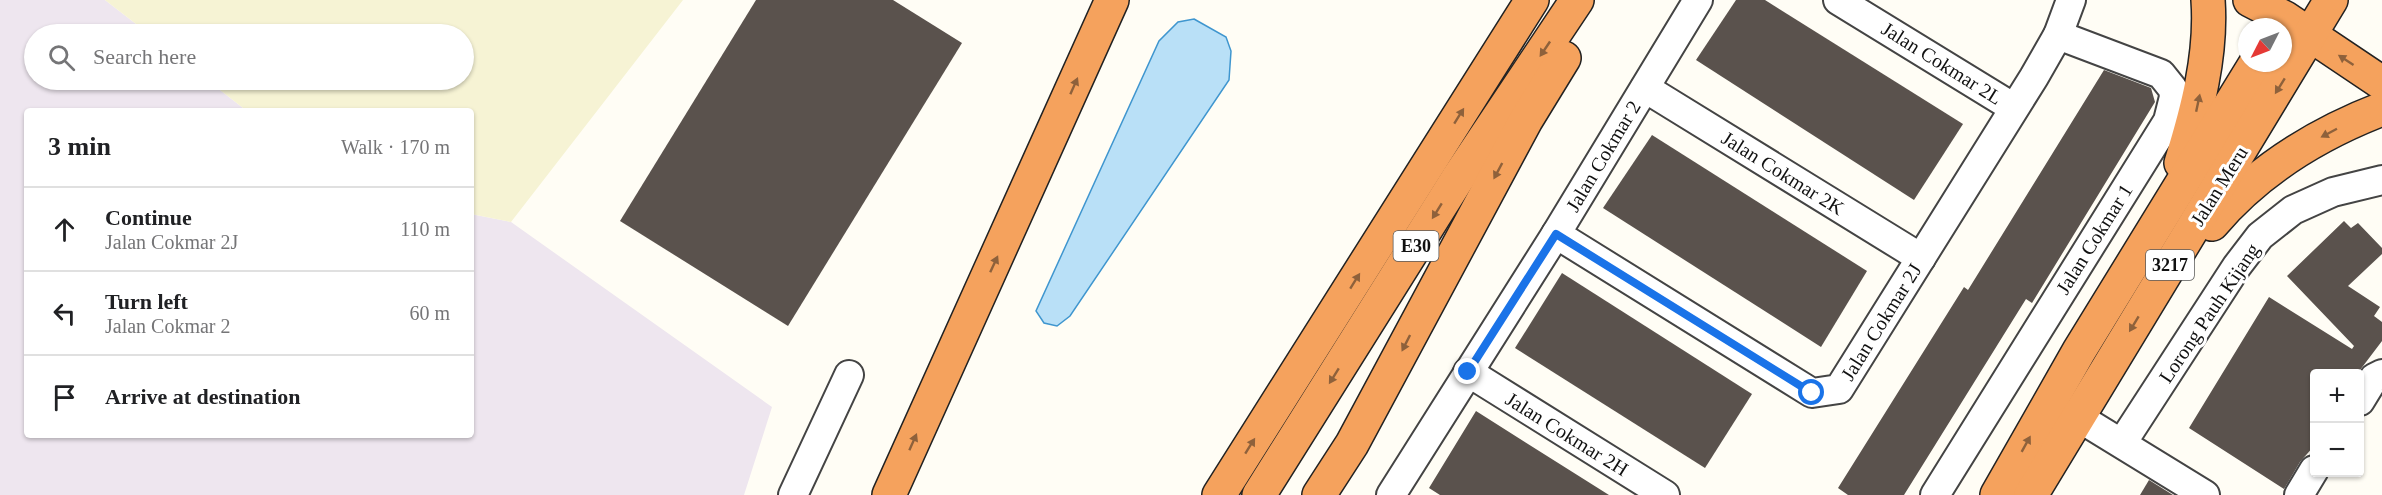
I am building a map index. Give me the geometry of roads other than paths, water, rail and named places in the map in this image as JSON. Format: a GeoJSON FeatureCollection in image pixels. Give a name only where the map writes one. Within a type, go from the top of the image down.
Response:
{"type":"FeatureCollection","features":[{"type":"Feature","properties":{"kind":"highway"},"geometry":{"type":"LineString","coordinates":[[889,495],[1112,0]]}},
{"type":"Feature","properties":{"kind":"highway","name":"E30"},"geometry":{"type":"LineString","coordinates":[[1219,495],[1532,0]]}},
{"type":"Feature","properties":{"kind":"highway","name":"E30"},"geometry":{"type":"LineString","coordinates":[[1259,495],[1458,178],[1577,0]]}},
{"type":"Feature","properties":{"kind":"highway"},"geometry":{"type":"LineString","coordinates":[[1319,495],[1352,444],[1526,120],[1587,17],[1591,0]]}},
{"type":"Feature","properties":{"kind":"highway"},"geometry":{"type":"LineString","coordinates":[[2160,218],[2182,162],[2198,105],[2206,60],[2208,0]]}},
{"type":"Feature","properties":{"kind":"highway"},"geometry":{"type":"LineString","coordinates":[[2250,0],[2288,18]]}},
{"type":"Feature","properties":{"kind":"highway","name":"Jalan Meru"},"geometry":{"type":"LineString","coordinates":[[2292,20],[2331,0]]}},
{"type":"Feature","properties":{"kind":"highway"},"geometry":{"type":"LineString","coordinates":[[2292,20],[2382,83]]}},
{"type":"Feature","properties":{"kind":"highway","name":"Jalan Meru"},"geometry":{"type":"LineString","coordinates":[[1997,495],[2079,351],[2250,72]]}},
{"type":"Feature","properties":{"kind":"highway","name":"Jalan Meru"},"geometry":{"type":"LineString","coordinates":[[2031,495],[2151,296],[2265,72]]}},
{"type":"Feature","properties":{"kind":"highway"},"geometry":{"type":"LineString","coordinates":[[2151,296],[2233,199],[2293,152],[2354,120],[2382,109]]}},
{"type":"Feature","properties":{"kind":"street","name":"Jalan Cokmar 2"},"geometry":{"type":"LineString","coordinates":[[1391,495],[1556,234],[1698,0]]}},
{"type":"Feature","properties":{"kind":"street","name":"Jalan Cokmar 2L"},"geometry":{"type":"LineString","coordinates":[[1838,0],[2014,108]]}},
{"type":"Feature","properties":{"kind":"street","name":"Jalan Cokmar 2J"},"geometry":{"type":"LineString","coordinates":[[1556,234],[1812,393],[1839,389],[2058,35],[2071,0]]}},
{"type":"Feature","properties":{"kind":"street","name":"Jalan Cokmar 1"},"geometry":{"type":"LineString","coordinates":[[1935,495],[2168,121],[2174,105],[2173,89],[2161,74],[2058,35]]}},
{"type":"Feature","properties":{"kind":"street","name":"Jalan Cokmar 2K"},"geometry":{"type":"LineString","coordinates":[[1645,88],[1921,258]]}},
{"type":"Feature","properties":{"kind":"street","name":"Lorong Pauh Kijang"},"geometry":{"type":"LineString","coordinates":[[2122,443],[2236,266],[2260,237],[2293,210],[2333,192],[2382,180]]}},
{"type":"Feature","properties":{"kind":"street","name":"Jalan Cokmar 2H"},"geometry":{"type":"LineString","coordinates":[[1468,372],[1665,495]]}},
{"type":"Feature","properties":{"kind":"street"},"geometry":{"type":"LineString","coordinates":[[2364,394],[2374,378],[2382,374]]}},
{"type":"Feature","properties":{"kind":"street"},"geometry":{"type":"LineString","coordinates":[[793,495],[849,375]]}},
{"type":"Feature","properties":{"kind":"street"},"geometry":{"type":"LineString","coordinates":[[2078,417],[2205,495]]}},
{"type":"Feature","properties":{"kind":"street"},"geometry":{"type":"LineString","coordinates":[[2298,495],[2310,476]]}},
{"type":"Feature","properties":{"kind":"water"},"geometry":{"type":"Polygon","coordinates":[[[1194,19],[1226,37],[1231,51],[1229,80],[1070,316],[1057,326],[1044,323],[1036,311],[1159,41],[1178,22],[1194,19]]]}}]}
